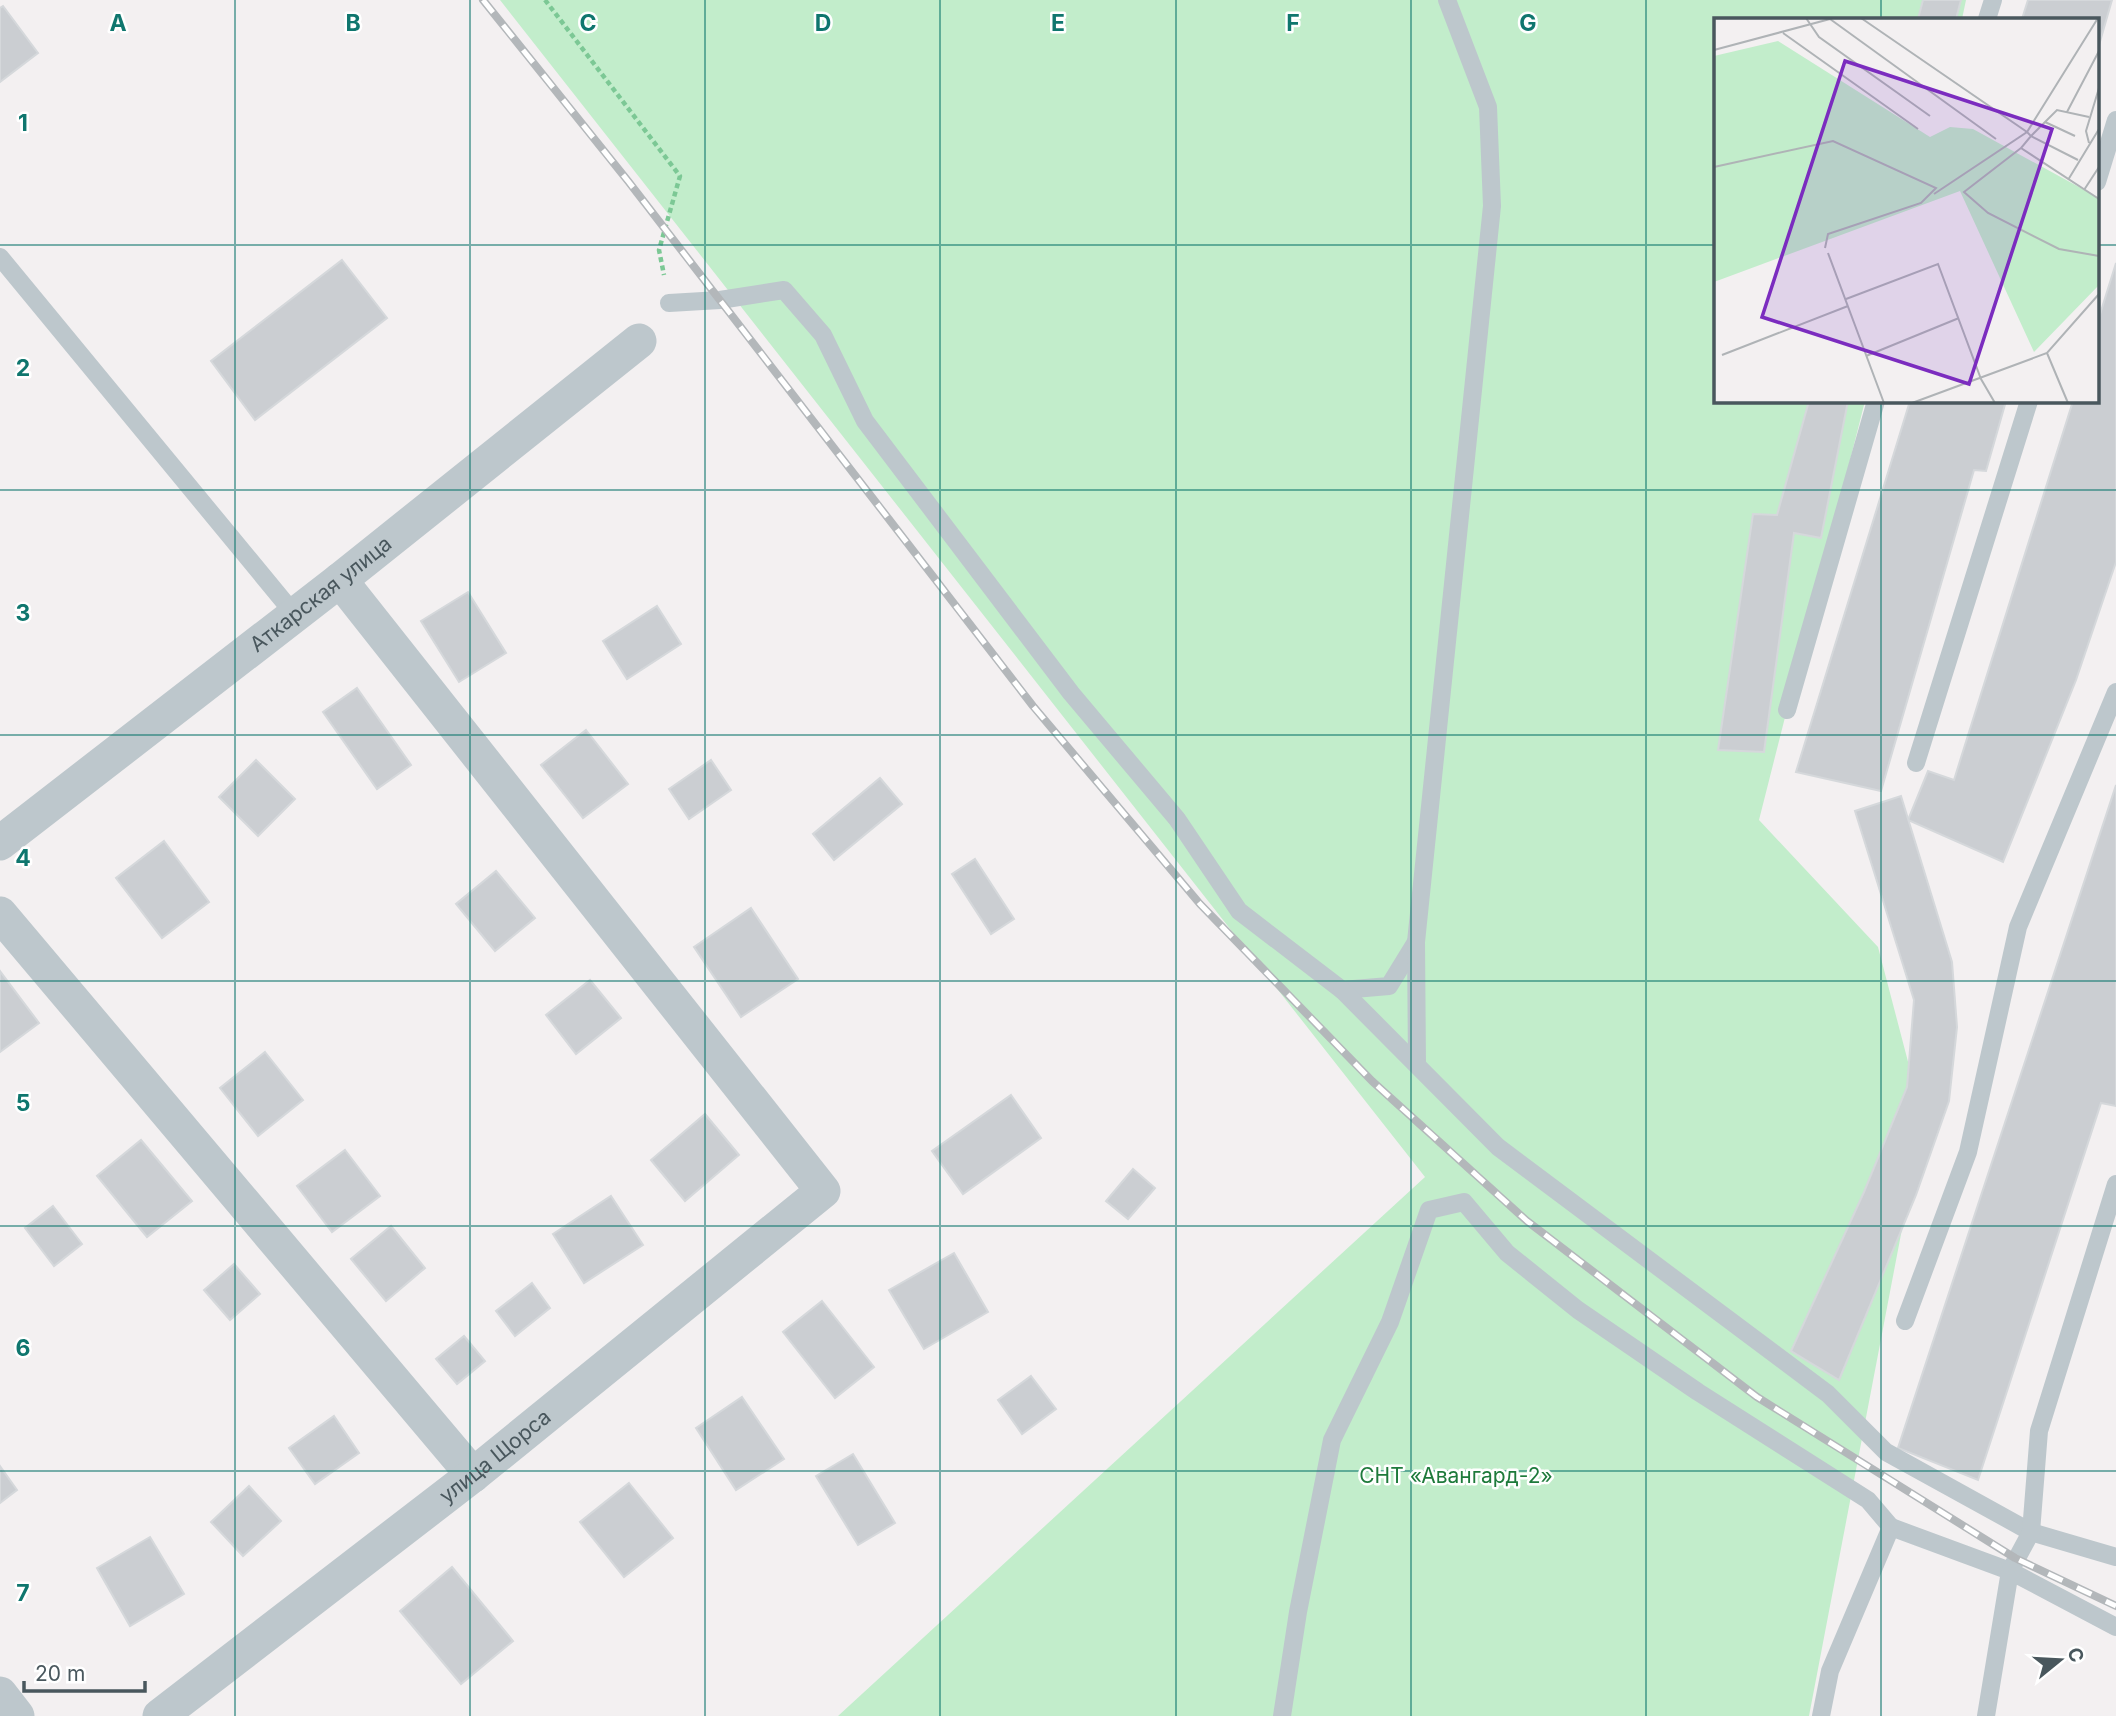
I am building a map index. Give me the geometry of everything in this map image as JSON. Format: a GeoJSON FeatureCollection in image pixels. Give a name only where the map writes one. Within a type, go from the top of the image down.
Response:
{"type":"FeatureCollection","features":[{"type":"Feature","properties":{"kind":"street","name":"Аткарская улица"},"geometry":{"type":"LineString","coordinates":[[0,843],[340,580],[639,341]]}},
{"type":"Feature","properties":{"kind":"street","name":"улица Щорса"},"geometry":{"type":"LineString","coordinates":[[160,1716],[473,1475],[823,1191],[340,580]]}},
{"type":"Feature","properties":{"kind":"street"},"geometry":{"type":"LineString","coordinates":[[0,914],[473,1475]]}},
{"type":"Feature","properties":{"kind":"street"},"geometry":{"type":"LineString","coordinates":[[0,1694],[17,1716]]}},
{"type":"Feature","properties":{"kind":"lane"},"geometry":{"type":"LineString","coordinates":[[1417,1065],[1416,942],[1492,206],[1488,107],[1447,0]]}},
{"type":"Feature","properties":{"kind":"lane"},"geometry":{"type":"LineString","coordinates":[[1987,18],[1993,0]]}},
{"type":"Feature","properties":{"kind":"lane"},"geometry":{"type":"LineString","coordinates":[[2098,178],[2116,120]]}},
{"type":"Feature","properties":{"kind":"lane"},"geometry":{"type":"LineString","coordinates":[[0,257],[295,615]]}},
{"type":"Feature","properties":{"kind":"lane"},"geometry":{"type":"LineString","coordinates":[[669,303],[720,300],[784,290],[823,335],[865,421],[1071,693],[1177,819],[1239,911],[1342,989],[1498,1147],[1828,1394],[1886,1452],[2031,1532],[2116,1557]]}},
{"type":"Feature","properties":{"kind":"lane"},"geometry":{"type":"LineString","coordinates":[[1787,709],[1876,402]]}},
{"type":"Feature","properties":{"kind":"lane"},"geometry":{"type":"LineString","coordinates":[[1916,764],[2029,402]]}},
{"type":"Feature","properties":{"kind":"lane"},"geometry":{"type":"LineString","coordinates":[[1905,1321],[1968,1152],[2018,927],[2116,692]]}},
{"type":"Feature","properties":{"kind":"lane"},"geometry":{"type":"LineString","coordinates":[[1342,989],[1390,986],[1416,942]]}},
{"type":"Feature","properties":{"kind":"lane"},"geometry":{"type":"LineString","coordinates":[[1986,1716],[2010,1571],[2031,1532],[2039,1432],[2116,1184]]}},
{"type":"Feature","properties":{"kind":"lane"},"geometry":{"type":"LineString","coordinates":[[1282,1716],[1298,1612],[1332,1440],[1390,1322],[1429,1210],[1464,1202],[1507,1253],[1578,1310],[1698,1392],[1868,1500],[1891,1527],[2010,1571],[2116,1627]]}},
{"type":"Feature","properties":{"kind":"lane"},"geometry":{"type":"LineString","coordinates":[[1821,1716],[1830,1671],[1891,1527]]}},
{"type":"Feature","properties":{"kind":"path"},"geometry":{"type":"LineString","coordinates":[[545,0],[680,176],[659,250],[669,303]]}},
{"type":"Feature","properties":{"kind":"green space","name":"СНТ «Авангард-2»"},"geometry":{"type":"Polygon","coordinates":[[[500,0],[1966,0],[1962,18],[1714,18],[1714,402],[1865,402],[1759,820],[1878,947],[1923,1119],[1809,1716],[838,1716],[1425,1177],[500,0]]]}},
{"type":"Feature","properties":{"kind":"building"},"geometry":{"type":"Polygon","coordinates":[[[1923,0],[1961,0],[1956,18],[1918,18],[1923,0]]]}},
{"type":"Feature","properties":{"kind":"building"},"geometry":{"type":"Polygon","coordinates":[[[2028,0],[2112,0],[2098,49],[2098,18],[2022,18],[2028,0]]]}},
{"type":"Feature","properties":{"kind":"building"},"geometry":{"type":"Polygon","coordinates":[[[3,6],[38,53],[0,82],[0,8],[3,6]]]}},
{"type":"Feature","properties":{"kind":"building"},"geometry":{"type":"Polygon","coordinates":[[[342,260],[387,318],[255,420],[211,361],[342,260]]]}},
{"type":"Feature","properties":{"kind":"building"},"geometry":{"type":"Polygon","coordinates":[[[2116,263],[2116,562],[2076,680],[2003,862],[1908,820],[1928,771],[1954,780],[2073,402],[2098,402],[2098,321],[2116,263]]]}},
{"type":"Feature","properties":{"kind":"building"},"geometry":{"type":"Polygon","coordinates":[[[1809,402],[1848,402],[1821,538],[1794,533],[1764,752],[1718,750],[1753,514],[1777,515],[1809,402]]]}},
{"type":"Feature","properties":{"kind":"building"},"geometry":{"type":"Polygon","coordinates":[[[1910,402],[2006,402],[1986,471],[1974,470],[1881,791],[1796,772],[1910,402]]]}},
{"type":"Feature","properties":{"kind":"building"},"geometry":{"type":"Polygon","coordinates":[[[468,592],[506,653],[459,682],[421,621],[468,592]]]}},
{"type":"Feature","properties":{"kind":"building"},"geometry":{"type":"Polygon","coordinates":[[[657,606],[681,644],[627,679],[603,641],[657,606]]]}},
{"type":"Feature","properties":{"kind":"building"},"geometry":{"type":"Polygon","coordinates":[[[357,688],[411,765],[377,789],[323,712],[357,688]]]}},
{"type":"Feature","properties":{"kind":"building"},"geometry":{"type":"Polygon","coordinates":[[[586,730],[628,784],[583,818],[541,765],[586,730]]]}},
{"type":"Feature","properties":{"kind":"building"},"geometry":{"type":"Polygon","coordinates":[[[256,760],[295,799],[258,836],[219,797],[256,760]]]}},
{"type":"Feature","properties":{"kind":"building"},"geometry":{"type":"Polygon","coordinates":[[[711,760],[731,790],[689,819],[669,789],[711,760]]]}},
{"type":"Feature","properties":{"kind":"building"},"geometry":{"type":"Polygon","coordinates":[[[880,778],[902,804],[834,860],[813,834],[880,778]]]}},
{"type":"Feature","properties":{"kind":"building"},"geometry":{"type":"Polygon","coordinates":[[[2116,785],[2116,1106],[2101,1103],[1978,1480],[1898,1448],[2116,785]]]}},
{"type":"Feature","properties":{"kind":"building"},"geometry":{"type":"Polygon","coordinates":[[[1901,796],[1952,962],[1957,1027],[1949,1101],[1916,1195],[1839,1380],[1791,1351],[1864,1192],[1907,1087],[1914,1000],[1855,811],[1901,796]]]}},
{"type":"Feature","properties":{"kind":"building"},"geometry":{"type":"Polygon","coordinates":[[[164,841],[209,902],[162,938],[116,878],[164,841]]]}},
{"type":"Feature","properties":{"kind":"building"},"geometry":{"type":"Polygon","coordinates":[[[975,859],[1014,919],[991,934],[952,874],[975,859]]]}},
{"type":"Feature","properties":{"kind":"building"},"geometry":{"type":"Polygon","coordinates":[[[496,871],[535,918],[495,951],[456,904],[496,871]]]}},
{"type":"Feature","properties":{"kind":"building"},"geometry":{"type":"Polygon","coordinates":[[[751,908],[798,979],[741,1017],[694,947],[751,908]]]}},
{"type":"Feature","properties":{"kind":"building"},"geometry":{"type":"Polygon","coordinates":[[[0,971],[39,1023],[0,1052],[0,971]]]}},
{"type":"Feature","properties":{"kind":"building"},"geometry":{"type":"Polygon","coordinates":[[[590,980],[621,1018],[576,1054],[546,1015],[590,980]]]}},
{"type":"Feature","properties":{"kind":"building"},"geometry":{"type":"Polygon","coordinates":[[[265,1052],[303,1100],[258,1136],[220,1088],[265,1052]]]}},
{"type":"Feature","properties":{"kind":"building"},"geometry":{"type":"Polygon","coordinates":[[[1011,1095],[1041,1138],[963,1194],[932,1151],[1011,1095]]]}},
{"type":"Feature","properties":{"kind":"building"},"geometry":{"type":"Polygon","coordinates":[[[705,1114],[739,1155],[685,1201],[651,1160],[705,1114]]]}},
{"type":"Feature","properties":{"kind":"building"},"geometry":{"type":"Polygon","coordinates":[[[141,1140],[192,1201],[147,1237],[97,1176],[141,1140]]]}},
{"type":"Feature","properties":{"kind":"building"},"geometry":{"type":"Polygon","coordinates":[[[345,1150],[380,1196],[332,1232],[297,1186],[345,1150]]]}},
{"type":"Feature","properties":{"kind":"building"},"geometry":{"type":"Polygon","coordinates":[[[1133,1169],[1155,1188],[1128,1219],[1106,1201],[1133,1169]]]}},
{"type":"Feature","properties":{"kind":"building"},"geometry":{"type":"Polygon","coordinates":[[[611,1196],[643,1245],[584,1283],[553,1234],[611,1196]]]}},
{"type":"Feature","properties":{"kind":"building"},"geometry":{"type":"Polygon","coordinates":[[[53,1206],[82,1244],[54,1266],[25,1228],[53,1206]]]}},
{"type":"Feature","properties":{"kind":"building"},"geometry":{"type":"Polygon","coordinates":[[[391,1226],[425,1268],[386,1301],[351,1259],[391,1226]]]}},
{"type":"Feature","properties":{"kind":"building"},"geometry":{"type":"Polygon","coordinates":[[[954,1253],[988,1312],[924,1349],[889,1290],[954,1253]]]}},
{"type":"Feature","properties":{"kind":"building"},"geometry":{"type":"Polygon","coordinates":[[[234,1264],[260,1294],[230,1320],[204,1290],[234,1264]]]}},
{"type":"Feature","properties":{"kind":"building"},"geometry":{"type":"Polygon","coordinates":[[[532,1283],[550,1308],[515,1336],[496,1311],[532,1283]]]}},
{"type":"Feature","properties":{"kind":"building"},"geometry":{"type":"Polygon","coordinates":[[[822,1301],[874,1367],[835,1398],[783,1332],[822,1301]]]}},
{"type":"Feature","properties":{"kind":"building"},"geometry":{"type":"Polygon","coordinates":[[[464,1336],[485,1361],[457,1384],[436,1359],[464,1336]]]}},
{"type":"Feature","properties":{"kind":"building"},"geometry":{"type":"Polygon","coordinates":[[[1031,1376],[1056,1409],[1022,1434],[998,1400],[1031,1376]]]}},
{"type":"Feature","properties":{"kind":"building"},"geometry":{"type":"Polygon","coordinates":[[[742,1397],[784,1459],[736,1490],[696,1428],[742,1397]]]}},
{"type":"Feature","properties":{"kind":"building"},"geometry":{"type":"Polygon","coordinates":[[[334,1416],[359,1453],[315,1484],[289,1448],[334,1416]]]}},
{"type":"Feature","properties":{"kind":"building"},"geometry":{"type":"Polygon","coordinates":[[[853,1454],[895,1523],[858,1545],[816,1476],[853,1454]]]}},
{"type":"Feature","properties":{"kind":"building"},"geometry":{"type":"Polygon","coordinates":[[[0,1466],[17,1490],[0,1503],[0,1466]]]}},
{"type":"Feature","properties":{"kind":"building"},"geometry":{"type":"Polygon","coordinates":[[[629,1483],[673,1538],[624,1577],[580,1522],[629,1483]]]}},
{"type":"Feature","properties":{"kind":"building"},"geometry":{"type":"Polygon","coordinates":[[[249,1486],[281,1521],[243,1556],[211,1522],[249,1486]]]}},
{"type":"Feature","properties":{"kind":"building"},"geometry":{"type":"Polygon","coordinates":[[[150,1537],[184,1594],[130,1626],[97,1568],[150,1537]]]}},
{"type":"Feature","properties":{"kind":"building"},"geometry":{"type":"Polygon","coordinates":[[[452,1567],[513,1641],[461,1684],[400,1611],[452,1567]]]}},
{"type":"Feature","properties":{"kind":"railway"},"geometry":{"type":"LineString","coordinates":[[483,0],[628,181],[1033,706],[1200,904],[1372,1081],[1527,1221],[1757,1397],[2015,1558],[2116,1606]]}}]}
